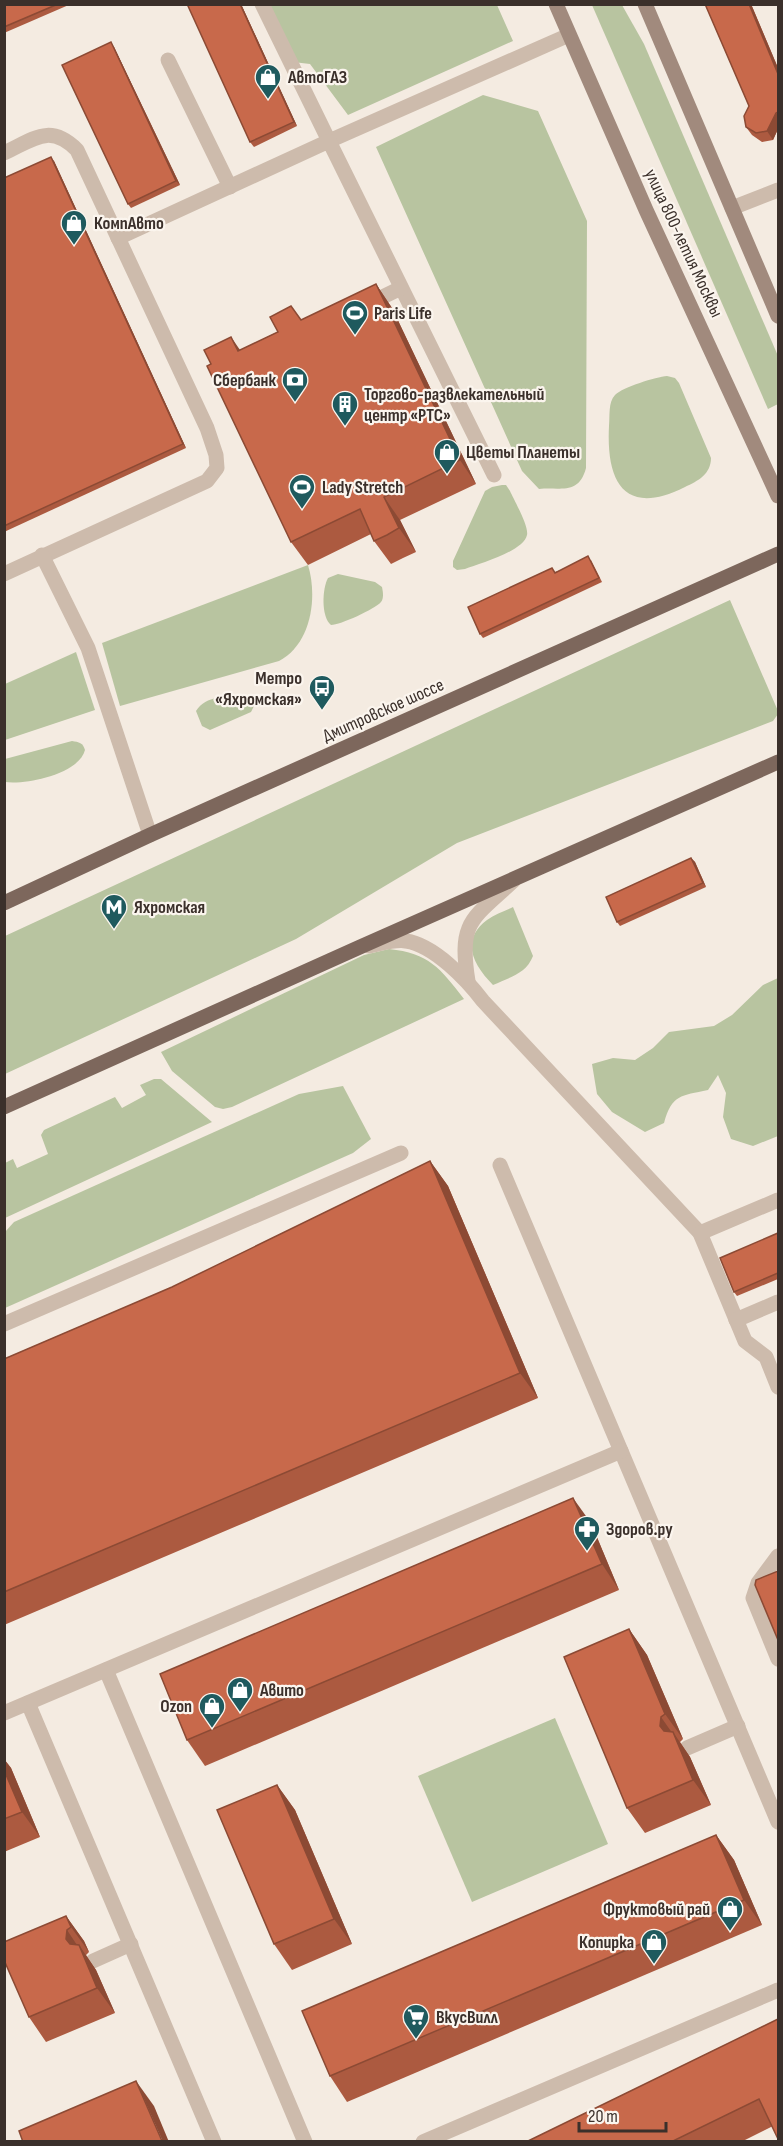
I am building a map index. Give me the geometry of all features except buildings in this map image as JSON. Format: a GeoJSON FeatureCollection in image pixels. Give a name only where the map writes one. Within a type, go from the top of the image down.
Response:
{"type":"FeatureCollection","features":[{"type":"Feature","properties":{"kind":"main road","name":"улица 800-летия Москвы"},"geometry":{"type":"LineString","coordinates":[[556,4],[646,210],[778,496]]}},
{"type":"Feature","properties":{"kind":"main road"},"geometry":{"type":"LineString","coordinates":[[645,4],[778,316]]}},
{"type":"Feature","properties":{"kind":"main road","name":"Дмитровское шоссе"},"geometry":{"type":"LineString","coordinates":[[4,903],[150,835],[778,554]]}},
{"type":"Feature","properties":{"kind":"main road"},"geometry":{"type":"LineString","coordinates":[[4,1107],[778,762]]}},
{"type":"Feature","properties":{"kind":"lane"},"geometry":{"type":"LineString","coordinates":[[262,4],[494,476]]}},
{"type":"Feature","properties":{"kind":"lane"},"geometry":{"type":"LineString","coordinates":[[118,238],[328,141],[569,35]]}},
{"type":"Feature","properties":{"kind":"lane"},"geometry":{"type":"LineString","coordinates":[[168,60],[230,187]]}},
{"type":"Feature","properties":{"kind":"lane"},"geometry":{"type":"LineString","coordinates":[[4,153],[40,136],[55,135],[66,139],[77,150],[207,428],[216,454],[217,468],[207,482],[4,574]]}},
{"type":"Feature","properties":{"kind":"lane"},"geometry":{"type":"LineString","coordinates":[[732,208],[778,190]]}},
{"type":"Feature","properties":{"kind":"lane"},"geometry":{"type":"LineString","coordinates":[[349,313],[401,288]]}},
{"type":"Feature","properties":{"kind":"lane"},"geometry":{"type":"LineString","coordinates":[[42,555],[88,648],[150,835]]}},
{"type":"Feature","properties":{"kind":"lane"},"geometry":{"type":"LineString","coordinates":[[468,981],[464,957],[467,927],[514,880]]}},
{"type":"Feature","properties":{"kind":"lane"},"geometry":{"type":"LineString","coordinates":[[360,947],[405,940],[422,946],[468,981],[483,1001],[700,1233],[745,1341],[766,1357],[778,1387]]}},
{"type":"Feature","properties":{"kind":"lane"},"geometry":{"type":"LineString","coordinates":[[4,1324],[401,1154]]}},
{"type":"Feature","properties":{"kind":"lane"},"geometry":{"type":"LineString","coordinates":[[500,1165],[778,1822]]}},
{"type":"Feature","properties":{"kind":"lane"},"geometry":{"type":"LineString","coordinates":[[700,1233],[778,1200]]}},
{"type":"Feature","properties":{"kind":"lane"},"geometry":{"type":"LineString","coordinates":[[736,1320],[778,1302]]}},
{"type":"Feature","properties":{"kind":"lane"},"geometry":{"type":"LineString","coordinates":[[4,1713],[621,1450]]}},
{"type":"Feature","properties":{"kind":"lane"},"geometry":{"type":"LineString","coordinates":[[778,1556],[758,1583],[753,1598],[778,1659]]}},
{"type":"Feature","properties":{"kind":"lane"},"geometry":{"type":"LineString","coordinates":[[106,1670],[306,2142]]}},
{"type":"Feature","properties":{"kind":"lane"},"geometry":{"type":"LineString","coordinates":[[28,1703],[214,2142]]}},
{"type":"Feature","properties":{"kind":"lane"},"geometry":{"type":"LineString","coordinates":[[687,1748],[738,1726]]}},
{"type":"Feature","properties":{"kind":"lane"},"geometry":{"type":"LineString","coordinates":[[93,1961],[131,1944]]}},
{"type":"Feature","properties":{"kind":"lane"},"geometry":{"type":"LineString","coordinates":[[423,2142],[452,2136],[778,1990]]}},
{"type":"Feature","properties":{"kind":"green space"},"geometry":{"type":"Polygon","coordinates":[[[267,5],[497,5],[513,41],[348,115],[310,64],[293,62],[267,5]]]}},
{"type":"Feature","properties":{"kind":"green space"},"geometry":{"type":"Polygon","coordinates":[[[592,5],[622,5],[644,44],[778,356],[778,404],[768,409],[592,5]]]}},
{"type":"Feature","properties":{"kind":"green space"},"geometry":{"type":"Polygon","coordinates":[[[483,95],[538,111],[587,221],[586,468],[579,482],[568,488],[539,489],[522,471],[376,147],[483,95]]]}},
{"type":"Feature","properties":{"kind":"green space"},"geometry":{"type":"Polygon","coordinates":[[[667,376],[675,378],[679,383],[711,458],[709,468],[695,482],[664,495],[647,498],[634,496],[623,489],[611,464],[609,414],[611,401],[615,395],[625,389],[667,376]]]}},
{"type":"Feature","properties":{"kind":"green space"},"geometry":{"type":"Polygon","coordinates":[[[506,485],[510,491],[524,519],[527,535],[524,541],[500,556],[457,570],[453,567],[453,561],[485,491],[506,485]]]}},
{"type":"Feature","properties":{"kind":"green space"},"geometry":{"type":"Polygon","coordinates":[[[308,565],[312,605],[305,632],[290,653],[279,661],[120,706],[102,643],[308,565]]]}},
{"type":"Feature","properties":{"kind":"green space"},"geometry":{"type":"Polygon","coordinates":[[[338,574],[375,582],[382,587],[383,597],[381,602],[365,612],[331,625],[324,610],[325,589],[328,578],[338,574]]]}},
{"type":"Feature","properties":{"kind":"green space"},"geometry":{"type":"Polygon","coordinates":[[[730,600],[778,711],[773,721],[457,843],[296,939],[5,1074],[5,936],[730,600]]]}},
{"type":"Feature","properties":{"kind":"green space"},"geometry":{"type":"Polygon","coordinates":[[[76,652],[95,710],[5,740],[5,684],[76,652]]]}},
{"type":"Feature","properties":{"kind":"green space"},"geometry":{"type":"Polygon","coordinates":[[[243,695],[249,697],[254,706],[251,712],[210,730],[202,726],[196,711],[205,702],[211,699],[243,695]]]}},
{"type":"Feature","properties":{"kind":"green space"},"geometry":{"type":"Polygon","coordinates":[[[72,741],[80,743],[85,750],[73,766],[38,780],[5,782],[5,759],[72,741]]]}},
{"type":"Feature","properties":{"kind":"green space"},"geometry":{"type":"Polygon","coordinates":[[[513,907],[533,956],[522,971],[493,985],[475,961],[472,952],[474,936],[487,920],[513,907]]]}},
{"type":"Feature","properties":{"kind":"green space"},"geometry":{"type":"Polygon","coordinates":[[[389,949],[424,958],[448,979],[464,999],[232,1107],[223,1109],[215,1107],[172,1071],[161,1052],[364,955],[389,949]]]}},
{"type":"Feature","properties":{"kind":"green space"},"geometry":{"type":"Polygon","coordinates":[[[778,978],[778,1136],[753,1146],[731,1139],[723,1117],[726,1093],[718,1075],[708,1090],[684,1095],[674,1101],[664,1123],[645,1132],[612,1112],[597,1094],[592,1064],[613,1058],[635,1060],[653,1048],[669,1032],[714,1026],[732,1015],[763,985],[778,978]]]}},
{"type":"Feature","properties":{"kind":"green space"},"geometry":{"type":"Polygon","coordinates":[[[154,1079],[161,1079],[212,1122],[5,1218],[5,1163],[13,1159],[17,1168],[48,1154],[41,1135],[44,1130],[115,1097],[122,1108],[146,1095],[140,1085],[154,1079]]]}},
{"type":"Feature","properties":{"kind":"green space"},"geometry":{"type":"Polygon","coordinates":[[[343,1086],[371,1139],[353,1153],[5,1308],[5,1232],[14,1222],[299,1094],[343,1086]]]}},
{"type":"Feature","properties":{"kind":"green space"},"geometry":{"type":"Polygon","coordinates":[[[555,1718],[608,1844],[472,1902],[418,1776],[555,1718]]]}},
{"type":"Feature","properties":{"kind":"place","name":"АвтоГАЗ"},"geometry":{"type":"Point","coordinates":[268,100]}},
{"type":"Feature","properties":{"kind":"place","name":"КомпАвто"},"geometry":{"type":"Point","coordinates":[74,246]}},
{"type":"Feature","properties":{"kind":"place","name":"Paris Life"},"geometry":{"type":"Point","coordinates":[355,336]}},
{"type":"Feature","properties":{"kind":"place","name":"Сбербанк"},"geometry":{"type":"Point","coordinates":[295,403]}},
{"type":"Feature","properties":{"kind":"place","name":"Торгово-развлекательный центр «РТС»"},"geometry":{"type":"Point","coordinates":[345,427]}},
{"type":"Feature","properties":{"kind":"place","name":"Цветы Планеты"},"geometry":{"type":"Point","coordinates":[447,475]}},
{"type":"Feature","properties":{"kind":"place","name":"Lady Stretch"},"geometry":{"type":"Point","coordinates":[302,510]}},
{"type":"Feature","properties":{"kind":"place","name":"Метро «Яхромская»"},"geometry":{"type":"Point","coordinates":[322,711]}},
{"type":"Feature","properties":{"kind":"place","name":"Яхромская"},"geometry":{"type":"Point","coordinates":[114,930]}},
{"type":"Feature","properties":{"kind":"place","name":"Здоров.ру"},"geometry":{"type":"Point","coordinates":[587,1552]}},
{"type":"Feature","properties":{"kind":"place","name":"Авито"},"geometry":{"type":"Point","coordinates":[240,1713]}},
{"type":"Feature","properties":{"kind":"place","name":"Ozon"},"geometry":{"type":"Point","coordinates":[212,1729]}},
{"type":"Feature","properties":{"kind":"place","name":"Фруктовый рай"},"geometry":{"type":"Point","coordinates":[730,1932]}},
{"type":"Feature","properties":{"kind":"place","name":"Копирка"},"geometry":{"type":"Point","coordinates":[654,1965]}},
{"type":"Feature","properties":{"kind":"place","name":"ВкусВилл"},"geometry":{"type":"Point","coordinates":[416,2040]}}]}
